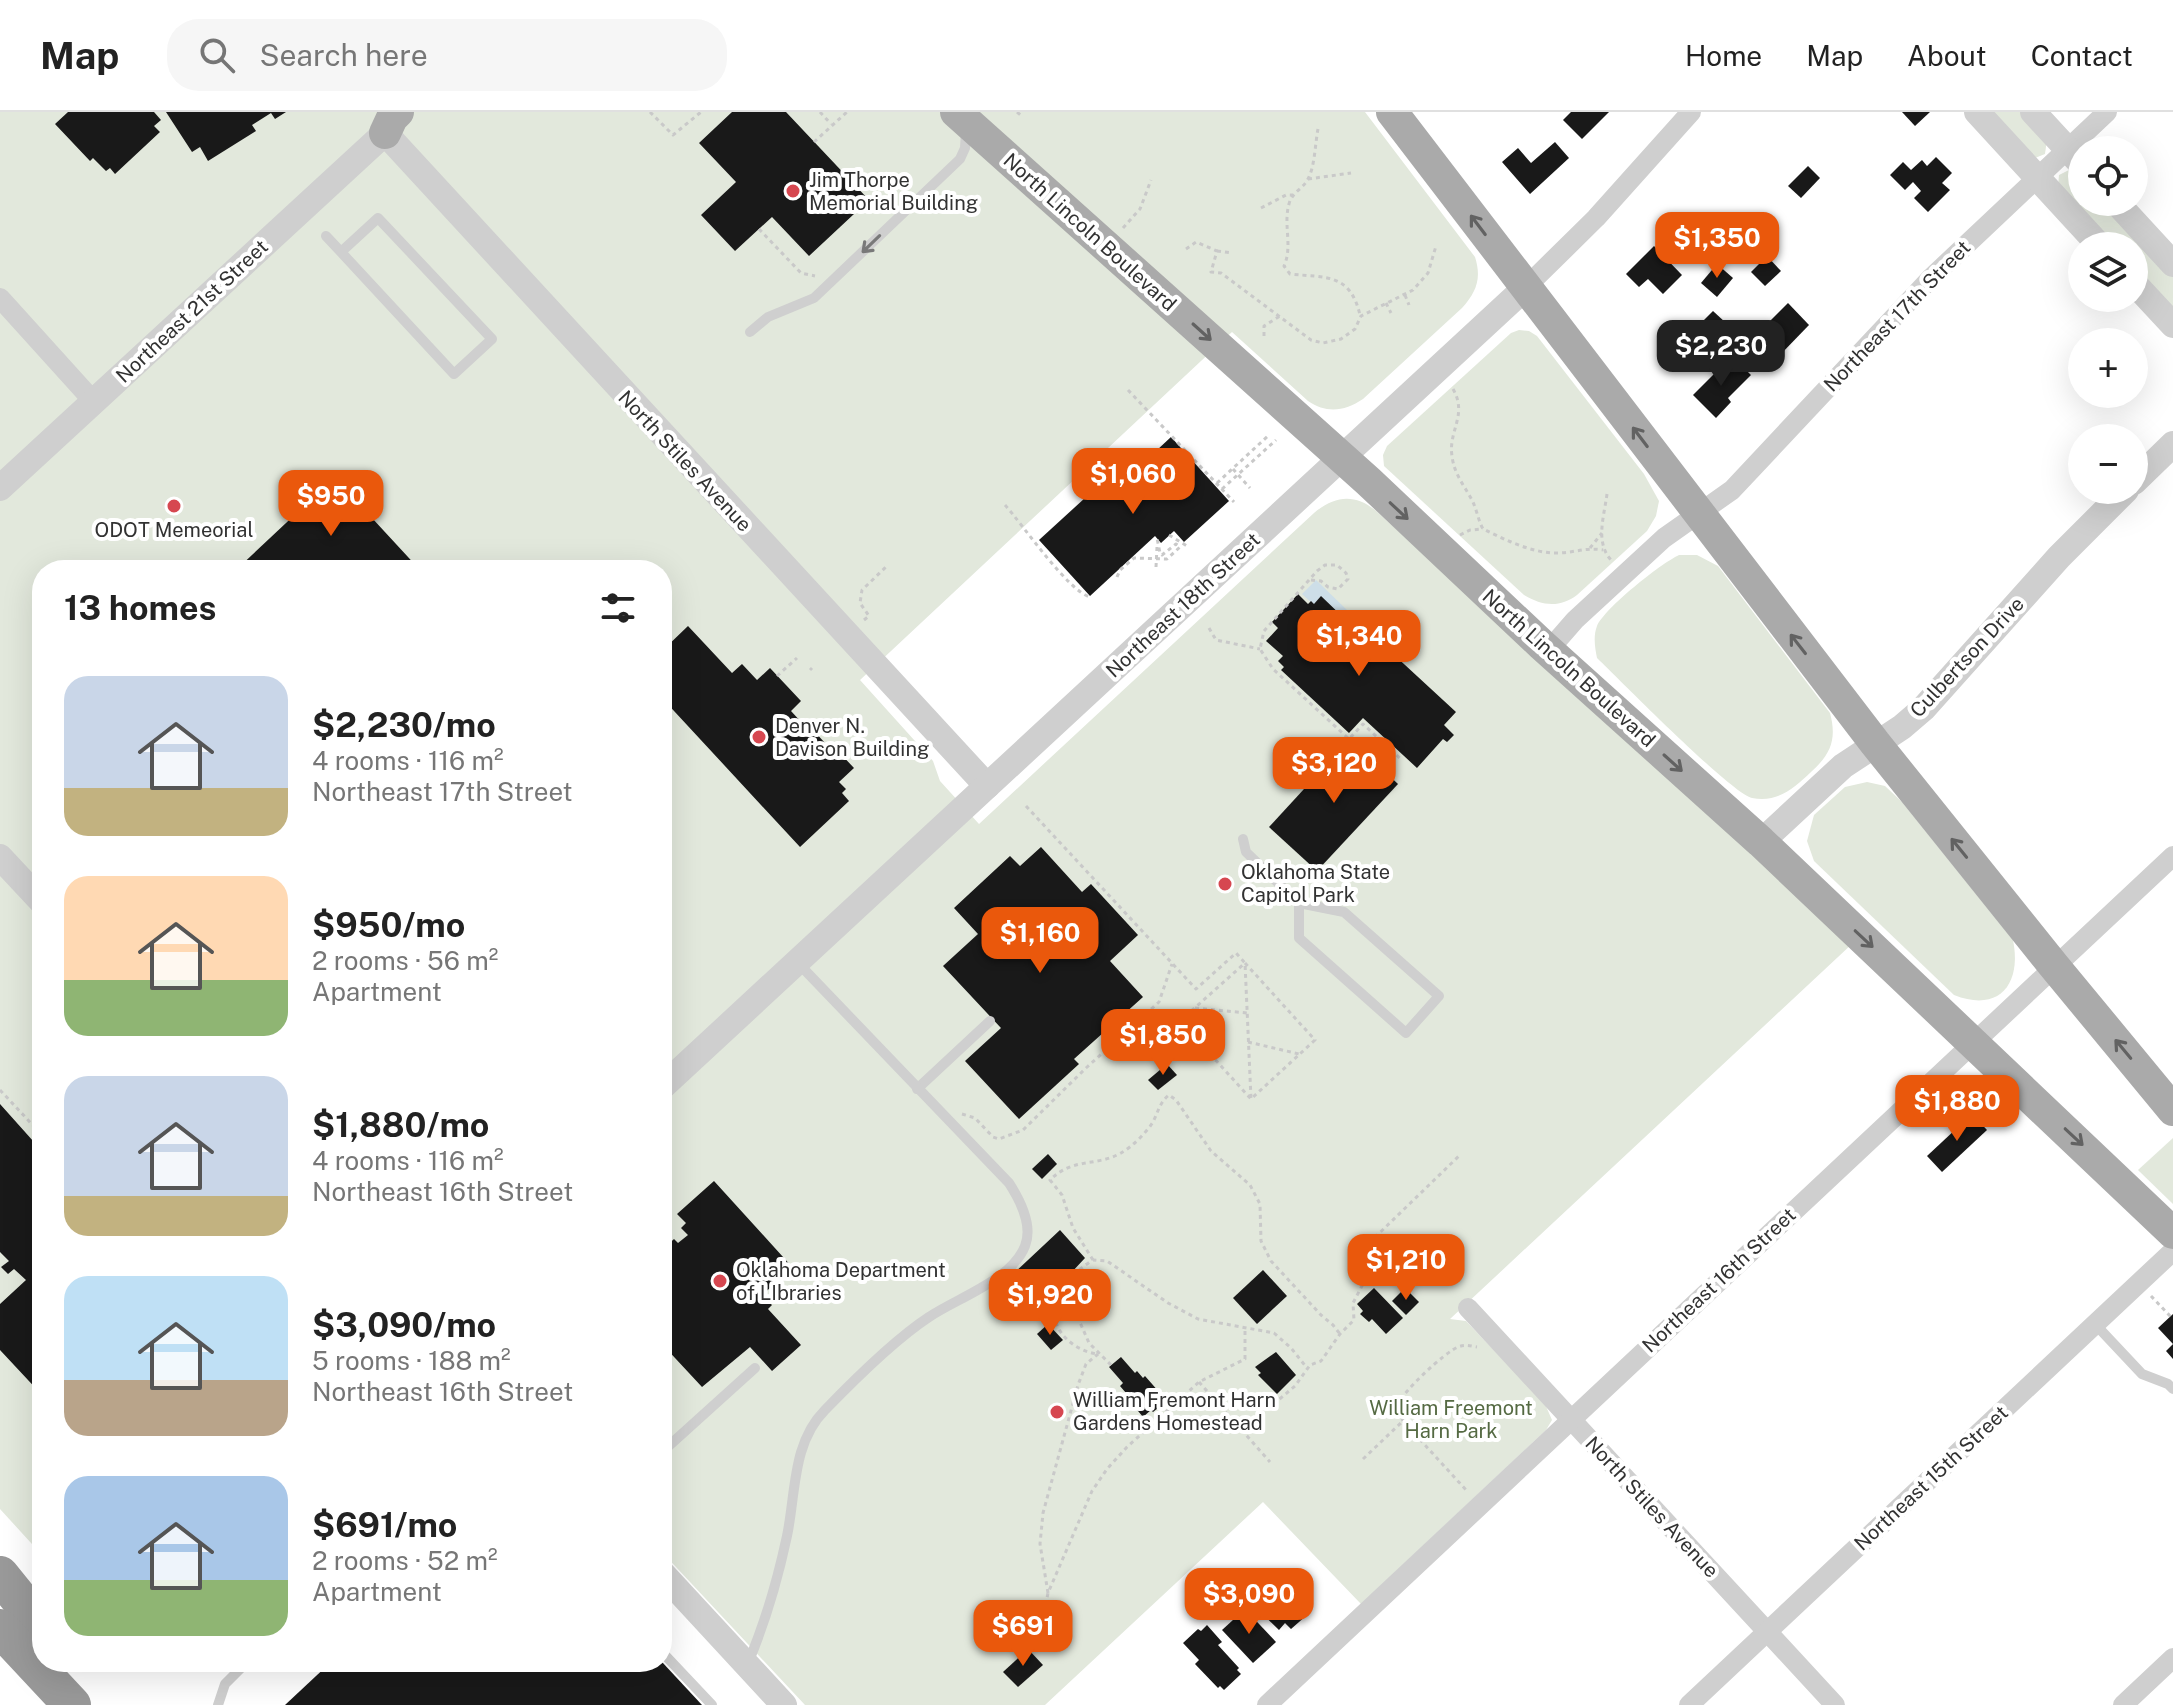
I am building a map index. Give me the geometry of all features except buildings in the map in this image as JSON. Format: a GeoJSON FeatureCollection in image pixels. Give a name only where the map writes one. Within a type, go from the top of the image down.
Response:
{"type":"FeatureCollection","features":[{"type":"Feature","properties":{"kind":"highway"},"geometry":{"type":"LineString","coordinates":[[0,1575],[32,1615]]}},
{"type":"Feature","properties":{"kind":"highway"},"geometry":{"type":"LineString","coordinates":[[0,1628],[32,1662]]}},
{"type":"Feature","properties":{"kind":"highway"},"geometry":{"type":"LineString","coordinates":[[41,1672],[72,1705]]}},
{"type":"Feature","properties":{"kind":"highway"},"geometry":{"type":"LineString","coordinates":[[74,1672],[98,1705]]}},
{"type":"Feature","properties":{"kind":"main road"},"geometry":{"type":"LineString","coordinates":[[1392,112],[1875,743],[2054,966],[2086,1012],[2173,1110]]}},
{"type":"Feature","properties":{"kind":"main road","name":"North Lincoln Boulevard"},"geometry":{"type":"LineString","coordinates":[[961,117],[1342,458],[1548,651],[1761,842],[2173,1233]]}},
{"type":"Feature","properties":{"kind":"street","name":"Northeast 18th Street"},"geometry":{"type":"LineString","coordinates":[[672,1078],[1526,287],[1596,218],[1691,112]]}},
{"type":"Feature","properties":{"kind":"street"},"geometry":{"type":"LineString","coordinates":[[1977,112],[2087,232]]}},
{"type":"Feature","properties":{"kind":"street"},"geometry":{"type":"LineString","coordinates":[[2033,112],[2068,150]]}},
{"type":"Feature","properties":{"kind":"street","name":"Northeast 17th Street"},"geometry":{"type":"LineString","coordinates":[[2090,136],[2107,112]]}},
{"type":"Feature","properties":{"kind":"street","name":"Northeast 21st Street"},"geometry":{"type":"LineString","coordinates":[[0,488],[391,122]]}},
{"type":"Feature","properties":{"kind":"street","name":"North Stiles Avenue"},"geometry":{"type":"LineString","coordinates":[[391,122],[579,346],[987,786]]}},
{"type":"Feature","properties":{"kind":"street","name":"Northeast 17th Street"},"geometry":{"type":"LineString","coordinates":[[1548,651],[1575,620],[1664,538],[1743,480],[1921,288],[2037,178],[2068,161]]}},
{"type":"Feature","properties":{"kind":"street"},"geometry":{"type":"LineString","coordinates":[[2129,216],[2173,264]]}},
{"type":"Feature","properties":{"kind":"street"},"geometry":{"type":"LineString","coordinates":[[0,298],[94,402]]}},
{"type":"Feature","properties":{"kind":"street"},"geometry":{"type":"LineString","coordinates":[[2148,298],[2173,325]]}},
{"type":"Feature","properties":{"kind":"street"},"geometry":{"type":"LineString","coordinates":[[2148,468],[2173,444]]}},
{"type":"Feature","properties":{"kind":"street","name":"Culbertson Drive"},"geometry":{"type":"LineString","coordinates":[[1761,842],[1843,766],[1902,727],[1923,709],[2059,557],[2112,504]]}},
{"type":"Feature","properties":{"kind":"street","name":"Northeast 16th Street"},"geometry":{"type":"LineString","coordinates":[[1267,1705],[2173,856]]}},
{"type":"Feature","properties":{"kind":"street"},"geometry":{"type":"LineString","coordinates":[[0,857],[32,891]]}},
{"type":"Feature","properties":{"kind":"street","name":"Northeast 15th Street"},"geometry":{"type":"LineString","coordinates":[[1689,1705],[2173,1251]]}},
{"type":"Feature","properties":{"kind":"street","name":"North Stiles Avenue"},"geometry":{"type":"LineString","coordinates":[[1468,1308],[1835,1705]]}},
{"type":"Feature","properties":{"kind":"street"},"geometry":{"type":"LineString","coordinates":[[672,1584],[784,1705]]}},
{"type":"Feature","properties":{"kind":"street"},"geometry":{"type":"LineString","coordinates":[[2123,1705],[2173,1658]]}},
{"type":"Feature","properties":{"kind":"lane"},"geometry":{"type":"LineString","coordinates":[[750,332],[768,317],[814,298],[960,159],[965,148],[961,117]]}},
{"type":"Feature","properties":{"kind":"lane"},"geometry":{"type":"LineString","coordinates":[[326,236],[454,374],[492,339],[378,218],[341,252]]}},
{"type":"Feature","properties":{"kind":"lane"},"geometry":{"type":"LineString","coordinates":[[1243,839],[1246,852],[1299,903],[1344,912],[1439,996],[1406,1033],[1299,938],[1299,903]]}},
{"type":"Feature","properties":{"kind":"lane"},"geometry":{"type":"LineString","coordinates":[[747,1665],[758,1640],[787,1535],[800,1456],[811,1427],[832,1403],[905,1336],[930,1316],[992,1280],[1024,1249],[1028,1236],[1015,1193],[797,962]]}},
{"type":"Feature","properties":{"kind":"lane"},"geometry":{"type":"LineString","coordinates":[[917,1089],[990,1021]]}},
{"type":"Feature","properties":{"kind":"lane"},"geometry":{"type":"LineString","coordinates":[[2095,1324],[2142,1374],[2173,1389]]}},
{"type":"Feature","properties":{"kind":"lane"},"geometry":{"type":"LineString","coordinates":[[672,1443],[755,1368]]}},
{"type":"Feature","properties":{"kind":"lane"},"geometry":{"type":"LineString","coordinates":[[672,1663],[712,1705]]}},
{"type":"Feature","properties":{"kind":"lane"},"geometry":{"type":"LineString","coordinates":[[218,1705],[225,1684],[237,1672]]}},
{"type":"Feature","properties":{"kind":"path"},"geometry":{"type":"LineString","coordinates":[[650,112],[673,135],[701,112]]}},
{"type":"Feature","properties":{"kind":"path"},"geometry":{"type":"LineString","coordinates":[[820,112],[833,125]]}},
{"type":"Feature","properties":{"kind":"path"},"geometry":{"type":"LineString","coordinates":[[814,142],[847,112]]}},
{"type":"Feature","properties":{"kind":"path"},"geometry":{"type":"LineString","coordinates":[[1017,112],[1023,117]]}},
{"type":"Feature","properties":{"kind":"path"},"geometry":{"type":"LineString","coordinates":[[1284,266],[1290,254],[1287,218],[1293,195],[1308,179],[1318,129]]}},
{"type":"Feature","properties":{"kind":"path"},"geometry":{"type":"LineString","coordinates":[[1308,179],[1351,173]]}},
{"type":"Feature","properties":{"kind":"path"},"geometry":{"type":"LineString","coordinates":[[1123,228],[1140,209],[1151,180]]}},
{"type":"Feature","properties":{"kind":"path"},"geometry":{"type":"LineString","coordinates":[[1261,208],[1286,195],[1293,195]]}},
{"type":"Feature","properties":{"kind":"path"},"geometry":{"type":"LineString","coordinates":[[759,229],[801,273],[835,279]]}},
{"type":"Feature","properties":{"kind":"path"},"geometry":{"type":"LineString","coordinates":[[1186,249],[1196,242],[1217,251],[1232,253]]}},
{"type":"Feature","properties":{"kind":"path"},"geometry":{"type":"LineString","coordinates":[[1361,316],[1405,295],[1428,273],[1436,246]]}},
{"type":"Feature","properties":{"kind":"path"},"geometry":{"type":"LineString","coordinates":[[1217,251],[1211,272],[1221,273],[1311,340],[1331,343],[1349,335],[1361,316],[1352,292],[1340,281],[1290,274],[1284,266],[1277,265]]}},
{"type":"Feature","properties":{"kind":"path"},"geometry":{"type":"LineString","coordinates":[[1405,295],[1409,305]]}},
{"type":"Feature","properties":{"kind":"path"},"geometry":{"type":"LineString","coordinates":[[1386,303],[1391,313]]}},
{"type":"Feature","properties":{"kind":"path"},"geometry":{"type":"LineString","coordinates":[[1264,336],[1264,326],[1280,316]]}},
{"type":"Feature","properties":{"kind":"path"},"geometry":{"type":"LineString","coordinates":[[1453,389],[1459,407],[1451,452],[1455,471],[1472,499],[1483,529],[1537,551],[1565,553],[1590,548],[1603,550],[1625,574]]}},
{"type":"Feature","properties":{"kind":"path"},"geometry":{"type":"LineString","coordinates":[[1128,390],[1234,502]]}},
{"type":"Feature","properties":{"kind":"path"},"geometry":{"type":"LineString","coordinates":[[1219,487],[1269,435]]}},
{"type":"Feature","properties":{"kind":"path"},"geometry":{"type":"LineString","coordinates":[[1219,487],[1238,475],[1276,440]]}},
{"type":"Feature","properties":{"kind":"path"},"geometry":{"type":"LineString","coordinates":[[1233,469],[1250,488]]}},
{"type":"Feature","properties":{"kind":"path"},"geometry":{"type":"LineString","coordinates":[[1603,550],[1607,494]]}},
{"type":"Feature","properties":{"kind":"path"},"geometry":{"type":"LineString","coordinates":[[1005,505],[1037,546],[1078,590],[1090,597]]}},
{"type":"Feature","properties":{"kind":"path"},"geometry":{"type":"LineString","coordinates":[[1470,530],[1477,518]]}},
{"type":"Feature","properties":{"kind":"path"},"geometry":{"type":"LineString","coordinates":[[1590,548],[1602,533]]}},
{"type":"Feature","properties":{"kind":"path"},"geometry":{"type":"LineString","coordinates":[[1169,535],[1187,546]]}},
{"type":"Feature","properties":{"kind":"path"},"geometry":{"type":"LineString","coordinates":[[1117,577],[1120,570],[1134,558],[1156,560],[1167,559],[1180,545],[1176,544],[1162,555],[1158,541],[1156,560],[1156,567]]}},
{"type":"Feature","properties":{"kind":"path"},"geometry":{"type":"LineString","coordinates":[[864,620],[869,616],[860,603],[862,590],[888,565]]}},
{"type":"Feature","properties":{"kind":"path"},"geometry":{"type":"LineString","coordinates":[[1260,649],[1264,631],[1311,580],[1325,565],[1337,565],[1348,579],[1338,589],[1316,579],[1311,580]]}},
{"type":"Feature","properties":{"kind":"path"},"geometry":{"type":"LineString","coordinates":[[1209,628],[1216,640],[1260,649],[1273,669],[1349,739],[1363,724],[1402,760]]}},
{"type":"Feature","properties":{"kind":"path"},"geometry":{"type":"LineString","coordinates":[[777,676],[797,658]]}},
{"type":"Feature","properties":{"kind":"path"},"geometry":{"type":"LineString","coordinates":[[1026,806],[1196,989],[1236,953],[1315,1040],[1251,1099]]}},
{"type":"Feature","properties":{"kind":"path"},"geometry":{"type":"LineString","coordinates":[[1245,963],[1180,1021],[1251,1099]]}},
{"type":"Feature","properties":{"kind":"path"},"geometry":{"type":"LineString","coordinates":[[1245,963],[1251,1099]]}},
{"type":"Feature","properties":{"kind":"path"},"geometry":{"type":"LineString","coordinates":[[946,1119],[955,1113],[969,1115],[999,1139],[1023,1130],[1159,1002],[1172,964]]}},
{"type":"Feature","properties":{"kind":"path"},"geometry":{"type":"LineString","coordinates":[[1195,1008],[1247,1013]]}},
{"type":"Feature","properties":{"kind":"path"},"geometry":{"type":"LineString","coordinates":[[1248,1042],[1300,1054]]}},
{"type":"Feature","properties":{"kind":"path"},"geometry":{"type":"LineString","coordinates":[[0,1090],[32,1124]]}},
{"type":"Feature","properties":{"kind":"path"},"geometry":{"type":"LineString","coordinates":[[1093,1260],[1089,1249],[1073,1228],[1062,1195],[1050,1180],[1072,1164],[1121,1153],[1149,1128],[1163,1100],[1169,1095],[1176,1100],[1211,1151],[1250,1185],[1260,1204],[1264,1251],[1278,1270],[1340,1334]]}},
{"type":"Feature","properties":{"kind":"path"},"geometry":{"type":"LineString","coordinates":[[1243,1430],[1295,1386],[1307,1368],[1326,1356],[1340,1334],[1354,1320],[1353,1303],[1363,1284],[1363,1253],[1366,1246],[1460,1155]]}},
{"type":"Feature","properties":{"kind":"path"},"geometry":{"type":"LineString","coordinates":[[1098,1354],[1076,1347],[1057,1329],[1053,1309],[1074,1274],[1093,1260],[1107,1261],[1168,1303],[1198,1319],[1274,1333],[1307,1368]]}},
{"type":"Feature","properties":{"kind":"path"},"geometry":{"type":"LineString","coordinates":[[1068,1287],[1068,1295],[1089,1343],[1111,1365]]}},
{"type":"Feature","properties":{"kind":"path"},"geometry":{"type":"LineString","coordinates":[[2146,1290],[2169,1315],[2173,1308]]}},
{"type":"Feature","properties":{"kind":"path"},"geometry":{"type":"LineString","coordinates":[[1036,1652],[1048,1593],[1092,1491],[1107,1469],[1145,1430],[1199,1382],[1245,1359],[1245,1328]]}},
{"type":"Feature","properties":{"kind":"path"},"geometry":{"type":"LineString","coordinates":[[1467,1491],[1433,1450],[1403,1421],[1397,1408],[1402,1396],[1451,1351],[1466,1345],[1484,1351]]}},
{"type":"Feature","properties":{"kind":"path"},"geometry":{"type":"LineString","coordinates":[[1048,1593],[1040,1544],[1043,1513],[1078,1385],[1086,1364],[1098,1354]]}},
{"type":"Feature","properties":{"kind":"path"},"geometry":{"type":"LineString","coordinates":[[1199,1382],[1270,1462]]}},
{"type":"Feature","properties":{"kind":"path"},"geometry":{"type":"LineString","coordinates":[[1397,1408],[1405,1408]]}},
{"type":"Feature","properties":{"kind":"path"},"geometry":{"type":"LineString","coordinates":[[1430,1411],[1440,1412]]}},
{"type":"Feature","properties":{"kind":"path"},"geometry":{"type":"LineString","coordinates":[[1363,1459],[1403,1421]]}},
{"type":"Feature","properties":{"kind":"green space","name":"Oklahoma State Capitol Park"},"geometry":{"type":"Polygon","coordinates":[[[0,112],[1365,112],[1475,257],[1478,272],[1476,285],[1462,308],[1363,399],[1336,409],[1322,408],[1308,401],[1232,332],[860,680],[933,761],[940,781],[979,824],[1314,513],[1337,500],[1352,499],[1375,510],[1853,943],[1450,1319],[1466,1321],[1545,1404],[1552,1420],[1546,1430],[1361,1604],[1263,1502],[1045,1705],[805,1705],[672,1563],[672,560],[32,560],[32,1544],[0,1509],[0,112]]]}},
{"type":"Feature","properties":{"kind":"green space"},"geometry":{"type":"Polygon","coordinates":[[[1989,112],[2022,112],[2047,139],[2045,154],[2035,158],[1989,112]]]}},
{"type":"Feature","properties":{"kind":"green space"},"geometry":{"type":"Polygon","coordinates":[[[2068,170],[2068,198],[2058,187],[2059,175],[2068,170]]]}},
{"type":"Feature","properties":{"kind":"green space"},"geometry":{"type":"Polygon","coordinates":[[[2085,216],[2117,216],[2132,232],[2099,232],[2085,216]]]}},
{"type":"Feature","properties":{"kind":"green space"},"geometry":{"type":"Polygon","coordinates":[[[2148,250],[2173,277],[2173,313],[2148,285],[2148,250]]]}},
{"type":"Feature","properties":{"kind":"green space"},"geometry":{"type":"Polygon","coordinates":[[[1519,330],[1537,336],[1644,474],[1659,501],[1656,516],[1647,531],[1577,595],[1558,604],[1544,603],[1524,595],[1384,466],[1383,455],[1387,446],[1511,333],[1519,330]]]}},
{"type":"Feature","properties":{"kind":"green space"},"geometry":{"type":"Polygon","coordinates":[[[1679,555],[1697,555],[1718,566],[1830,713],[1833,731],[1828,752],[1805,778],[1778,796],[1761,799],[1741,792],[1700,758],[1597,658],[1595,634],[1602,618],[1634,587],[1679,555]]]}},
{"type":"Feature","properties":{"kind":"green space"},"geometry":{"type":"Polygon","coordinates":[[[1867,782],[1885,786],[1902,802],[2013,940],[2014,970],[2004,991],[1995,997],[1970,1000],[1954,995],[1814,861],[1807,841],[1814,815],[1845,787],[1867,782]]]}},
{"type":"Feature","properties":{"kind":"green space"},"geometry":{"type":"Polygon","coordinates":[[[2173,1138],[2173,1204],[2138,1170],[2173,1138]]]}},
{"type":"Feature","properties":{"kind":"shaded area"},"geometry":{"type":"Polygon","coordinates":[[[1316,580],[1348,611],[1342,617],[1314,605],[1302,594],[1316,580]]]}},
{"type":"Feature","properties":{"kind":"place","name":"Jim Thorpe Memorial Building"},"geometry":{"type":"Point","coordinates":[793,191]}},
{"type":"Feature","properties":{"kind":"place","name":"ODOT Memeorial"},"geometry":{"type":"Point","coordinates":[174,506]}},
{"type":"Feature","properties":{"kind":"place","name":"Denver N. Davison Building"},"geometry":{"type":"Point","coordinates":[759,737]}},
{"type":"Feature","properties":{"kind":"place","name":"Oklahoma State Capitol Park"},"geometry":{"type":"Point","coordinates":[1225,884]}},
{"type":"Feature","properties":{"kind":"place","name":"Oklahoma Department of LIbraries"},"geometry":{"type":"Point","coordinates":[720,1281]}},
{"type":"Feature","properties":{"kind":"place","name":"William Fremont Harn Gardens Homestead"},"geometry":{"type":"Point","coordinates":[1057,1412]}},
{"type":"Feature","properties":{"kind":"park label","name":"William Freemont Harn Park"},"geometry":{"type":"Point","coordinates":[1451,1420]}}]}
